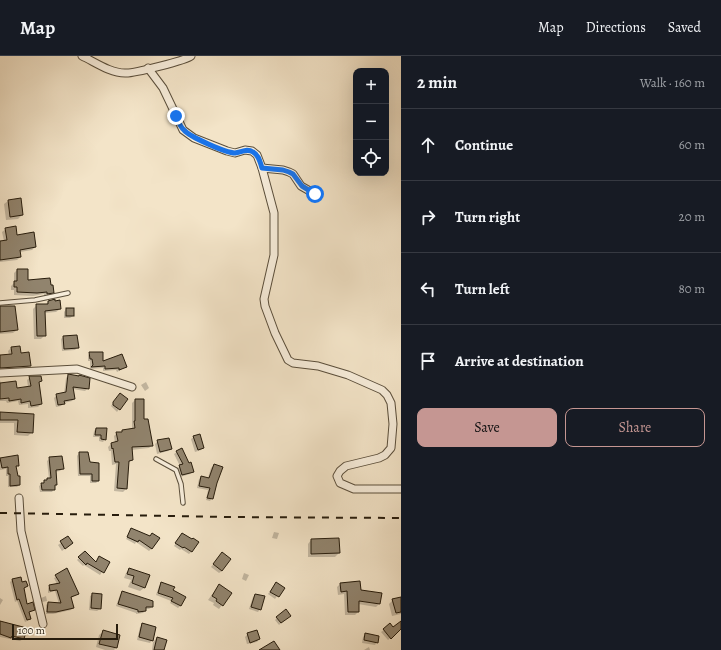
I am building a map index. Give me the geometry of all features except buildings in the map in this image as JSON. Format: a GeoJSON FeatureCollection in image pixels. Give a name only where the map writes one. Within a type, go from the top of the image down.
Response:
{"type":"FeatureCollection","features":[{"type":"Feature","properties":{"kind":"street"},"geometry":{"type":"LineString","coordinates":[[82,56],[126,74],[175,63],[191,56]]}},
{"type":"Feature","properties":{"kind":"street"},"geometry":{"type":"LineString","coordinates":[[148,68],[163,88],[183,130],[194,138],[227,151],[235,153],[245,150],[252,151],[257,155],[274,213],[274,255],[264,299],[265,306],[275,333],[288,360],[293,363],[318,366],[348,375],[382,390],[387,395],[391,403],[393,424],[391,448],[385,455],[379,458],[346,466],[340,471],[338,476],[340,483],[354,489],[401,489]]}},
{"type":"Feature","properties":{"kind":"street"},"geometry":{"type":"LineString","coordinates":[[262,168],[289,172],[293,174],[302,186],[315,194]]}},
{"type":"Feature","properties":{"kind":"street"},"geometry":{"type":"LineString","coordinates":[[0,373],[77,369],[132,387]]}},
{"type":"Feature","properties":{"kind":"street"},"geometry":{"type":"LineString","coordinates":[[19,498],[21,531],[43,624]]}},
{"type":"Feature","properties":{"kind":"lane"},"geometry":{"type":"LineString","coordinates":[[0,303],[35,300],[68,293]]}},
{"type":"Feature","properties":{"kind":"lane"},"geometry":{"type":"LineString","coordinates":[[156,459],[176,470],[182,484],[183,504]]}},
{"type":"Feature","properties":{"kind":"railway"},"geometry":{"type":"LineString","coordinates":[[0,513],[401,518]]}},
{"type":"Feature","properties":{"kind":"route"},"geometry":{"type":"LineString","coordinates":[[176,116],[183,130],[194,138],[235,153],[245,150],[252,151],[257,155],[262,168],[289,172],[293,174],[305,189],[315,194]]}}]}
